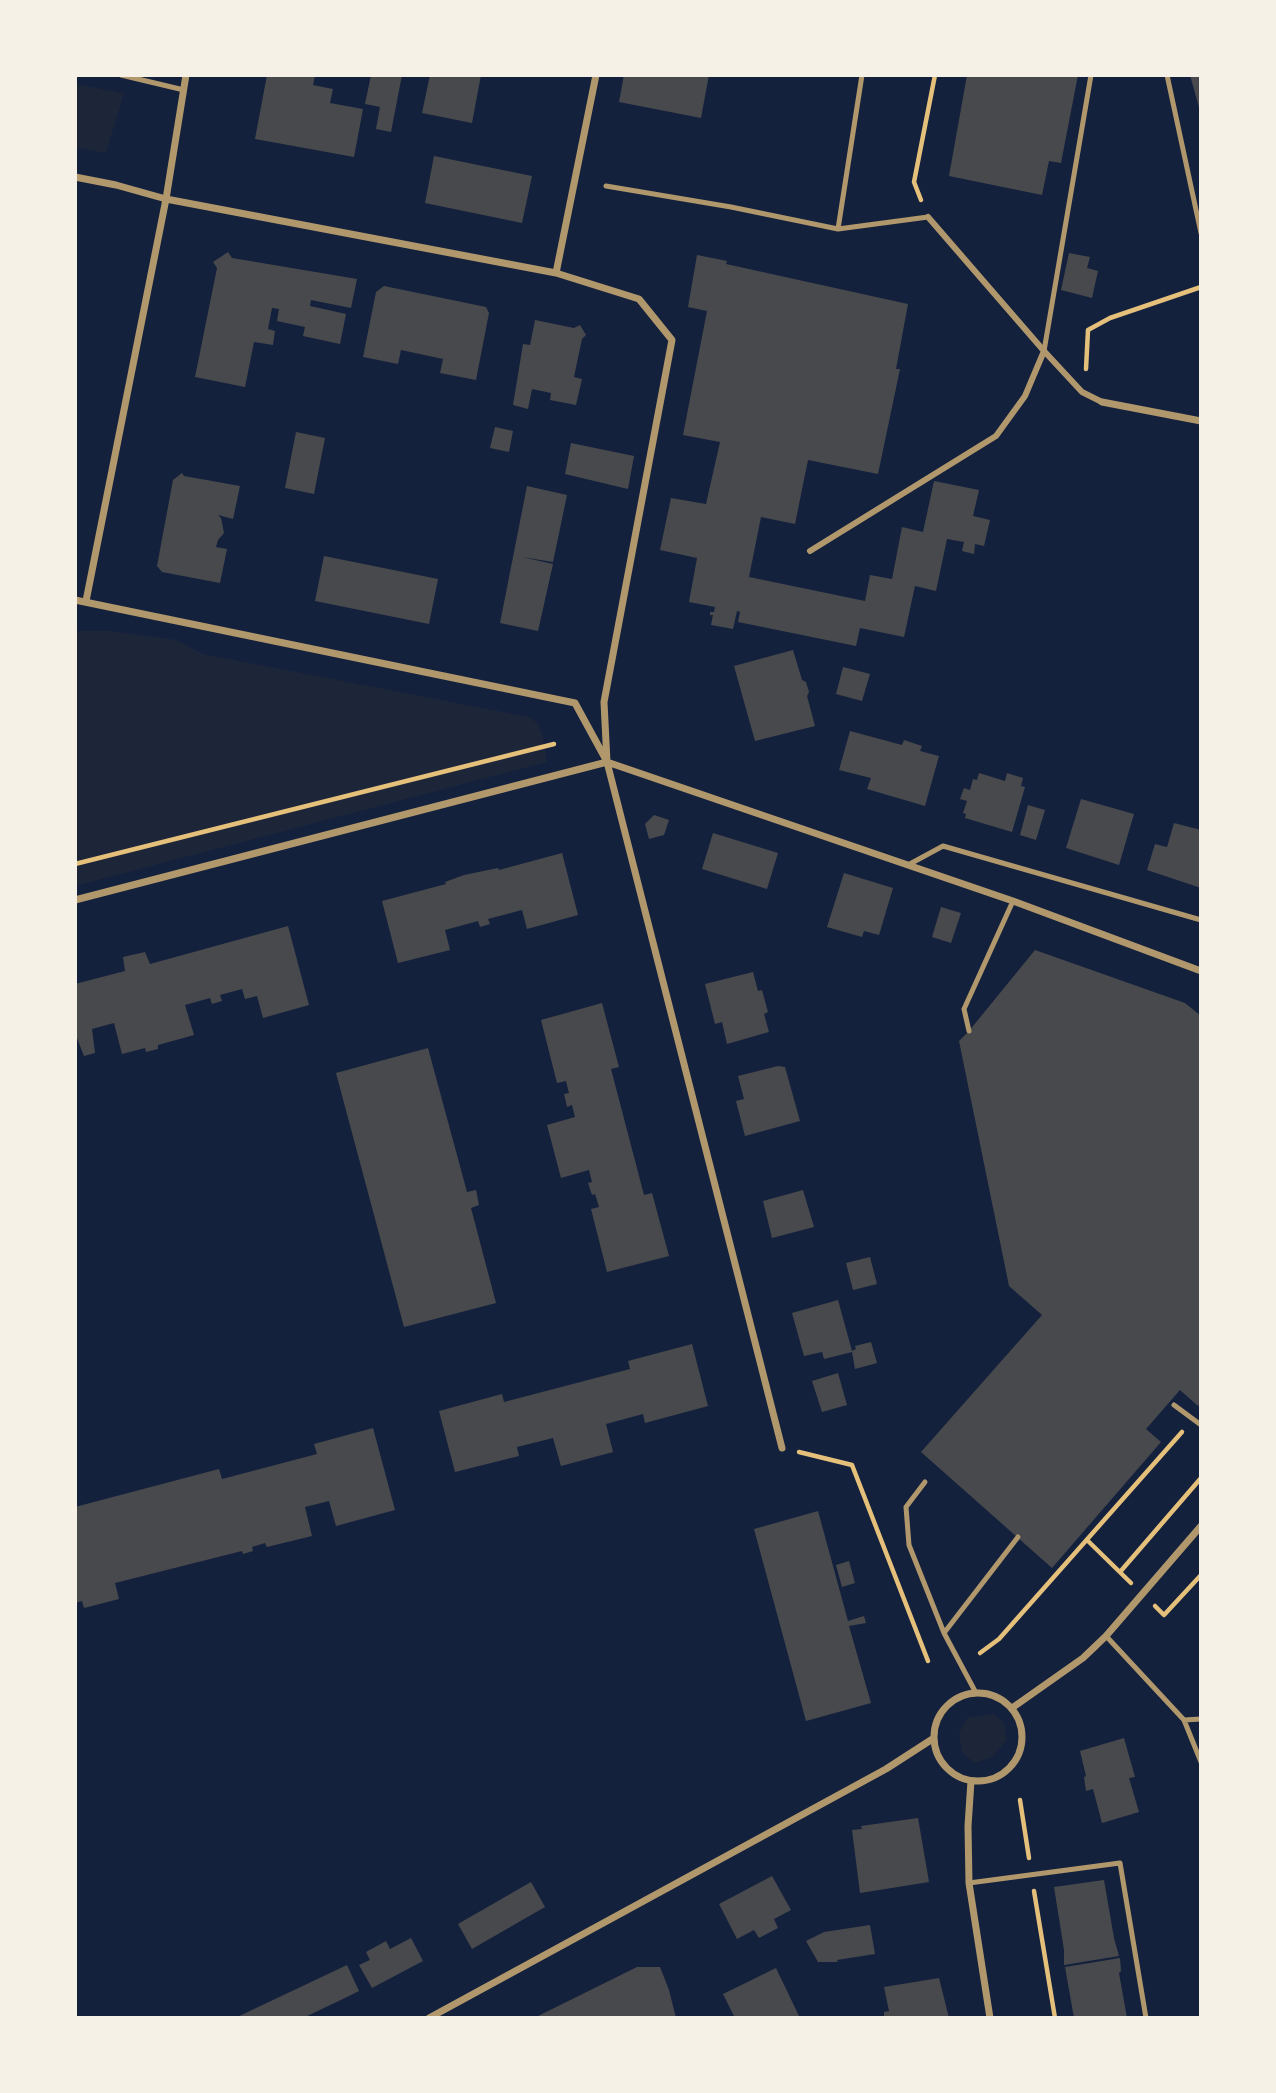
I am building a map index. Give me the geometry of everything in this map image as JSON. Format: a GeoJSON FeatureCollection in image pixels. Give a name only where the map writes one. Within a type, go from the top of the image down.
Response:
{"type":"FeatureCollection","features":[{"type":"Feature","properties":{"kind":"street"},"geometry":{"type":"LineString","coordinates":[[86,601],[166,199],[186,75]]}},
{"type":"Feature","properties":{"kind":"street"},"geometry":{"type":"LineString","coordinates":[[556,273],[596,75]]}},
{"type":"Feature","properties":{"kind":"street"},"geometry":{"type":"LineString","coordinates":[[75,177],[116,184],[166,199],[556,273],[639,299],[672,340],[604,702],[607,762],[782,1448]]}},
{"type":"Feature","properties":{"kind":"street"},"geometry":{"type":"LineString","coordinates":[[928,218],[1082,392],[1102,402],[1201,421]]}},
{"type":"Feature","properties":{"kind":"street"},"geometry":{"type":"LineString","coordinates":[[810,551],[996,436],[1025,396],[1044,351]]}},
{"type":"Feature","properties":{"kind":"street"},"geometry":{"type":"LineString","coordinates":[[75,600],[575,703],[607,762]]}},
{"type":"Feature","properties":{"kind":"street"},"geometry":{"type":"LineString","coordinates":[[75,901],[607,762],[1013,901],[1201,971]]}},
{"type":"Feature","properties":{"kind":"street"},"geometry":{"type":"LineString","coordinates":[[1012,1708],[1083,1658],[1106,1636],[1201,1526]]}},
{"type":"Feature","properties":{"kind":"street"},"geometry":{"type":"LineString","coordinates":[[989,1694],[1002,1699],[1012,1708],[1019,1720],[1021,1748],[1006,1771],[993,1778],[971,1781],[953,1773],[943,1764],[936,1752],[934,1738],[936,1724],[951,1702],[963,1695],[989,1694]]}},
{"type":"Feature","properties":{"kind":"street"},"geometry":{"type":"LineString","coordinates":[[429,2018],[893,1765],[934,1738]]}},
{"type":"Feature","properties":{"kind":"street"},"geometry":{"type":"LineString","coordinates":[[971,1781],[968,1826],[969,1883],[990,2018]]}},
{"type":"Feature","properties":{"kind":"lane"},"geometry":{"type":"LineString","coordinates":[[121,75],[184,90]]}},
{"type":"Feature","properties":{"kind":"lane"},"geometry":{"type":"LineString","coordinates":[[838,229],[862,75]]}},
{"type":"Feature","properties":{"kind":"lane"},"geometry":{"type":"LineString","coordinates":[[1044,351],[1091,75]]}},
{"type":"Feature","properties":{"kind":"lane"},"geometry":{"type":"LineString","coordinates":[[1167,75],[1201,233]]}},
{"type":"Feature","properties":{"kind":"lane"},"geometry":{"type":"LineString","coordinates":[[606,186],[731,207],[838,229],[928,218]]}},
{"type":"Feature","properties":{"kind":"lane"},"geometry":{"type":"LineString","coordinates":[[906,866],[943,846],[1201,920]]}},
{"type":"Feature","properties":{"kind":"lane"},"geometry":{"type":"LineString","coordinates":[[969,1031],[964,1009],[1013,901]]}},
{"type":"Feature","properties":{"kind":"lane"},"geometry":{"type":"LineString","coordinates":[[1174,1405],[1201,1425]]}},
{"type":"Feature","properties":{"kind":"lane"},"geometry":{"type":"LineString","coordinates":[[925,1482],[906,1507],[909,1545],[944,1633],[976,1693]]}},
{"type":"Feature","properties":{"kind":"lane"},"geometry":{"type":"LineString","coordinates":[[944,1633],[1018,1538]]}},
{"type":"Feature","properties":{"kind":"lane"},"geometry":{"type":"LineString","coordinates":[[1106,1636],[1184,1720],[1201,1762]]}},
{"type":"Feature","properties":{"kind":"lane"},"geometry":{"type":"LineString","coordinates":[[1184,1720],[1201,1719]]}},
{"type":"Feature","properties":{"kind":"lane"},"geometry":{"type":"LineString","coordinates":[[969,1883],[1120,1863],[1146,2018]]}},
{"type":"Feature","properties":{"kind":"path"},"geometry":{"type":"LineString","coordinates":[[928,218],[914,182],[935,75]]}},
{"type":"Feature","properties":{"kind":"path"},"geometry":{"type":"LineString","coordinates":[[1088,356],[1088,330],[1110,318],[1201,287]]}},
{"type":"Feature","properties":{"kind":"path"},"geometry":{"type":"LineString","coordinates":[[75,864],[554,744]]}},
{"type":"Feature","properties":{"kind":"path"},"geometry":{"type":"LineString","coordinates":[[980,1653],[999,1639],[1193,1419]]}},
{"type":"Feature","properties":{"kind":"path"},"geometry":{"type":"LineString","coordinates":[[782,1448],[852,1465],[928,1661]]}},
{"type":"Feature","properties":{"kind":"path"},"geometry":{"type":"LineString","coordinates":[[1120,1572],[1201,1478]]}},
{"type":"Feature","properties":{"kind":"path"},"geometry":{"type":"LineString","coordinates":[[1087,1540],[1164,1615],[1201,1575]]}},
{"type":"Feature","properties":{"kind":"path"},"geometry":{"type":"LineString","coordinates":[[1020,1800],[1055,2018]]}},
{"type":"Feature","properties":{"kind":"shaded area"},"geometry":{"type":"Polygon","coordinates":[[[75,84],[124,93],[106,153],[75,147],[75,84]]]}},
{"type":"Feature","properties":{"kind":"shaded area"},"geometry":{"type":"Polygon","coordinates":[[[75,631],[111,631],[176,640],[203,654],[529,717],[537,723],[542,733],[547,762],[75,886],[75,631]]]}},
{"type":"Feature","properties":{"kind":"shaded area"},"geometry":{"type":"Polygon","coordinates":[[[994,1714],[1004,1723],[1007,1740],[992,1757],[975,1763],[962,1753],[959,1733],[967,1718],[994,1714]]]}},
{"type":"Feature","properties":{"kind":"building"},"geometry":{"type":"Polygon","coordinates":[[[267,75],[315,75],[313,85],[333,89],[330,103],[363,109],[354,157],[255,139],[267,75]]]}},
{"type":"Feature","properties":{"kind":"building"},"geometry":{"type":"Polygon","coordinates":[[[371,75],[402,75],[391,132],[376,129],[380,107],[365,104],[371,75]]]}},
{"type":"Feature","properties":{"kind":"building"},"geometry":{"type":"Polygon","coordinates":[[[430,75],[481,75],[472,123],[422,113],[430,75]]]}},
{"type":"Feature","properties":{"kind":"building"},"geometry":{"type":"Polygon","coordinates":[[[624,75],[709,75],[701,118],[619,102],[624,75]]]}},
{"type":"Feature","properties":{"kind":"building"},"geometry":{"type":"Polygon","coordinates":[[[967,75],[1078,75],[1061,163],[1049,161],[1042,195],[949,176],[967,75]]]}},
{"type":"Feature","properties":{"kind":"building"},"geometry":{"type":"Polygon","coordinates":[[[1190,75],[1201,75],[1201,111],[1200,111],[1190,75]]]}},
{"type":"Feature","properties":{"kind":"building"},"geometry":{"type":"Polygon","coordinates":[[[434,156],[532,176],[522,223],[425,203],[434,156]]]}},
{"type":"Feature","properties":{"kind":"building"},"geometry":{"type":"Polygon","coordinates":[[[228,252],[232,258],[357,279],[351,308],[311,300],[310,306],[346,314],[340,344],[303,336],[305,327],[277,321],[279,309],[272,308],[268,329],[275,331],[273,345],[254,342],[245,387],[195,377],[217,268],[213,262],[228,252]]]}},
{"type":"Feature","properties":{"kind":"building"},"geometry":{"type":"Polygon","coordinates":[[[1069,253],[1090,257],[1087,268],[1098,271],[1092,298],[1061,290],[1069,253]]]}},
{"type":"Feature","properties":{"kind":"building"},"geometry":{"type":"Polygon","coordinates":[[[697,255],[727,261],[726,264],[908,304],[896,369],[900,369],[878,474],[808,460],[795,524],[761,517],[749,577],[865,601],[870,575],[892,579],[902,527],[923,532],[934,481],[979,490],[973,516],[990,520],[984,546],[975,544],[974,554],[962,551],[964,542],[947,539],[936,591],[915,586],[904,637],[860,628],[856,646],[738,622],[740,612],[737,611],[733,629],[711,625],[713,615],[710,615],[710,612],[714,612],[715,607],[689,602],[697,558],[660,550],[671,498],[706,504],[720,442],[683,435],[707,311],[688,307],[697,255]]]}},
{"type":"Feature","properties":{"kind":"building"},"geometry":{"type":"Polygon","coordinates":[[[384,286],[486,307],[489,313],[476,380],[440,373],[443,359],[401,350],[398,364],[363,357],[376,292],[384,286]]]}},
{"type":"Feature","properties":{"kind":"building"},"geometry":{"type":"Polygon","coordinates":[[[535,320],[574,328],[580,325],[586,335],[582,339],[574,377],[582,379],[576,405],[550,400],[551,393],[532,389],[528,409],[513,405],[523,344],[530,345],[535,320]]]}},
{"type":"Feature","properties":{"kind":"building"},"geometry":{"type":"Polygon","coordinates":[[[495,427],[513,431],[509,452],[490,448],[495,427]]]}},
{"type":"Feature","properties":{"kind":"building"},"geometry":{"type":"Polygon","coordinates":[[[296,432],[325,438],[314,494],[285,488],[296,432]]]}},
{"type":"Feature","properties":{"kind":"building"},"geometry":{"type":"Polygon","coordinates":[[[571,443],[634,456],[628,489],[565,474],[571,443]]]}},
{"type":"Feature","properties":{"kind":"building"},"geometry":{"type":"Polygon","coordinates":[[[182,473],[184,476],[240,486],[233,519],[218,515],[224,533],[216,547],[227,549],[220,583],[162,572],[157,566],[173,480],[182,473]]]}},
{"type":"Feature","properties":{"kind":"building"},"geometry":{"type":"Polygon","coordinates":[[[527,486],[567,495],[553,562],[522,557],[553,564],[538,631],[500,623],[527,486]]]}},
{"type":"Feature","properties":{"kind":"building"},"geometry":{"type":"Polygon","coordinates":[[[324,556],[438,579],[429,624],[315,601],[324,556]]]}},
{"type":"Feature","properties":{"kind":"building"},"geometry":{"type":"Polygon","coordinates":[[[793,650],[802,680],[806,682],[809,692],[807,696],[815,726],[755,741],[734,666],[793,650]]]}},
{"type":"Feature","properties":{"kind":"building"},"geometry":{"type":"Polygon","coordinates":[[[843,667],[870,674],[862,701],[836,694],[843,667]]]}},
{"type":"Feature","properties":{"kind":"building"},"geometry":{"type":"Polygon","coordinates":[[[850,731],[902,745],[904,740],[922,746],[920,751],[939,756],[925,806],[867,789],[871,778],[839,770],[850,731]]]}},
{"type":"Feature","properties":{"kind":"building"},"geometry":{"type":"Polygon","coordinates":[[[979,773],[1005,781],[1007,773],[1023,778],[1021,786],[1025,787],[1012,832],[965,818],[966,814],[963,813],[967,801],[960,799],[964,788],[970,790],[973,779],[977,780],[979,773]]]}},
{"type":"Feature","properties":{"kind":"building"},"geometry":{"type":"Polygon","coordinates":[[[1081,799],[1134,814],[1119,865],[1066,848],[1081,799]]]}},
{"type":"Feature","properties":{"kind":"building"},"geometry":{"type":"Polygon","coordinates":[[[1028,805],[1045,810],[1036,840],[1020,835],[1028,805]]]}},
{"type":"Feature","properties":{"kind":"building"},"geometry":{"type":"Polygon","coordinates":[[[654,815],[669,820],[664,835],[649,839],[645,824],[654,815]]]}},
{"type":"Feature","properties":{"kind":"building"},"geometry":{"type":"Polygon","coordinates":[[[1174,823],[1201,830],[1201,888],[1147,870],[1155,844],[1167,847],[1174,823]]]}},
{"type":"Feature","properties":{"kind":"building"},"geometry":{"type":"Polygon","coordinates":[[[713,833],[778,853],[767,889],[702,869],[713,833]]]}},
{"type":"Feature","properties":{"kind":"building"},"geometry":{"type":"Polygon","coordinates":[[[562,853],[578,915],[527,929],[522,910],[488,919],[490,924],[480,927],[478,921],[445,930],[450,950],[398,963],[382,901],[446,884],[445,882],[464,875],[498,868],[499,870],[562,853]]]}},
{"type":"Feature","properties":{"kind":"building"},"geometry":{"type":"Polygon","coordinates":[[[844,873],[893,888],[879,935],[864,931],[862,937],[827,927],[844,873]]]}},
{"type":"Feature","properties":{"kind":"building"},"geometry":{"type":"Polygon","coordinates":[[[941,907],[961,913],[951,943],[932,937],[941,907]]]}},
{"type":"Feature","properties":{"kind":"building"},"geometry":{"type":"Polygon","coordinates":[[[288,926],[309,1005],[263,1018],[257,996],[245,999],[242,989],[220,995],[222,1001],[212,1004],[210,998],[185,1005],[194,1035],[158,1045],[158,1049],[146,1052],[145,1048],[122,1054],[114,1023],[92,1029],[95,1053],[84,1056],[75,1033],[75,984],[125,971],[123,957],[145,952],[150,964],[288,926]]]}},
{"type":"Feature","properties":{"kind":"building"},"geometry":{"type":"Polygon","coordinates":[[[1035,950],[1185,1003],[1201,1016],[1201,1402],[1198,1406],[1180,1390],[1146,1429],[1161,1442],[1052,1568],[921,1452],[1042,1315],[1009,1286],[959,1041],[1035,950]]]}},
{"type":"Feature","properties":{"kind":"building"},"geometry":{"type":"Polygon","coordinates":[[[753,972],[758,991],[762,990],[768,1012],[764,1014],[769,1032],[727,1044],[722,1022],[715,1024],[705,984],[753,972]]]}},
{"type":"Feature","properties":{"kind":"building"},"geometry":{"type":"Polygon","coordinates":[[[602,1003],[619,1067],[611,1069],[644,1195],[652,1193],[669,1256],[607,1272],[591,1209],[599,1207],[588,1183],[592,1182],[589,1170],[561,1178],[547,1125],[575,1117],[572,1105],[567,1107],[564,1094],[569,1093],[566,1081],[557,1083],[541,1020],[602,1003]]]}},
{"type":"Feature","properties":{"kind":"building"},"geometry":{"type":"Polygon","coordinates":[[[428,1048],[467,1192],[476,1190],[479,1205],[471,1208],[496,1303],[404,1327],[336,1073],[428,1048]]]}},
{"type":"Feature","properties":{"kind":"building"},"geometry":{"type":"Polygon","coordinates":[[[778,1066],[785,1067],[800,1121],[745,1136],[736,1101],[744,1099],[738,1076],[778,1066]]]}},
{"type":"Feature","properties":{"kind":"building"},"geometry":{"type":"Polygon","coordinates":[[[803,1190],[814,1227],[772,1238],[763,1201],[803,1190]]]}},
{"type":"Feature","properties":{"kind":"building"},"geometry":{"type":"Polygon","coordinates":[[[870,1257],[877,1284],[853,1290],[846,1263],[870,1257]]]}},
{"type":"Feature","properties":{"kind":"building"},"geometry":{"type":"Polygon","coordinates":[[[838,1300],[852,1351],[856,1349],[855,1346],[871,1342],[877,1363],[855,1369],[852,1352],[824,1359],[822,1352],[804,1356],[792,1313],[838,1300]]]}},
{"type":"Feature","properties":{"kind":"building"},"geometry":{"type":"Polygon","coordinates":[[[692,1344],[708,1406],[645,1423],[643,1414],[606,1424],[613,1452],[561,1466],[553,1438],[517,1447],[519,1456],[455,1472],[439,1411],[502,1394],[504,1402],[630,1369],[628,1361],[692,1344]]]}},
{"type":"Feature","properties":{"kind":"building"},"geometry":{"type":"Polygon","coordinates":[[[838,1373],[847,1405],[822,1412],[812,1381],[838,1373]]]}},
{"type":"Feature","properties":{"kind":"building"},"geometry":{"type":"Polygon","coordinates":[[[373,1428],[395,1510],[336,1526],[329,1501],[305,1507],[312,1536],[267,1547],[265,1543],[252,1547],[253,1551],[243,1554],[242,1551],[115,1583],[119,1599],[84,1608],[82,1601],[75,1603],[75,1507],[219,1469],[222,1479],[317,1454],[314,1444],[373,1428]]]}},
{"type":"Feature","properties":{"kind":"building"},"geometry":{"type":"Polygon","coordinates":[[[818,1511],[848,1621],[864,1616],[866,1623],[849,1626],[871,1703],[806,1721],[754,1529],[818,1511]]]}},
{"type":"Feature","properties":{"kind":"building"},"geometry":{"type":"Polygon","coordinates":[[[849,1561],[855,1583],[842,1587],[836,1565],[849,1561]]]}},
{"type":"Feature","properties":{"kind":"building"},"geometry":{"type":"Polygon","coordinates":[[[1124,1738],[1135,1777],[1129,1778],[1139,1812],[1102,1823],[1093,1789],[1086,1791],[1086,1776],[1080,1751],[1124,1738]]]}},
{"type":"Feature","properties":{"kind":"building"},"geometry":{"type":"Polygon","coordinates":[[[918,1818],[929,1882],[860,1893],[852,1830],[862,1829],[861,1826],[918,1818]]]}},
{"type":"Feature","properties":{"kind":"building"},"geometry":{"type":"Polygon","coordinates":[[[772,1876],[791,1910],[774,1919],[778,1928],[759,1938],[754,1930],[737,1939],[719,1904],[772,1876]]]}},
{"type":"Feature","properties":{"kind":"building"},"geometry":{"type":"Polygon","coordinates":[[[1104,1880],[1119,1956],[1064,1965],[1054,1887],[1104,1880]]]}},
{"type":"Feature","properties":{"kind":"building"},"geometry":{"type":"Polygon","coordinates":[[[531,1882],[545,1907],[472,1949],[458,1924],[531,1882]]]}},
{"type":"Feature","properties":{"kind":"building"},"geometry":{"type":"Polygon","coordinates":[[[870,1925],[875,1954],[837,1960],[838,1962],[818,1962],[806,1941],[824,1932],[870,1925]]]}},
{"type":"Feature","properties":{"kind":"building"},"geometry":{"type":"Polygon","coordinates":[[[411,1938],[423,1961],[372,1988],[359,1965],[370,1960],[366,1952],[386,1941],[390,1949],[411,1938]]]}},
{"type":"Feature","properties":{"kind":"building"},"geometry":{"type":"Polygon","coordinates":[[[1120,1958],[1119,1973],[1127,2018],[1074,2018],[1065,1967],[1120,1958]]]}},
{"type":"Feature","properties":{"kind":"building"},"geometry":{"type":"Polygon","coordinates":[[[347,1965],[359,1991],[303,2018],[235,2018],[347,1965]]]}},
{"type":"Feature","properties":{"kind":"building"},"geometry":{"type":"Polygon","coordinates":[[[637,1967],[660,1967],[676,2018],[534,2018],[637,1967]]]}},
{"type":"Feature","properties":{"kind":"building"},"geometry":{"type":"Polygon","coordinates":[[[776,1968],[800,2018],[735,2018],[723,1994],[776,1968]]]}},
{"type":"Feature","properties":{"kind":"building"},"geometry":{"type":"Polygon","coordinates":[[[939,1978],[949,2018],[884,2018],[884,2012],[889,2011],[884,1987],[939,1978]]]}}]}
